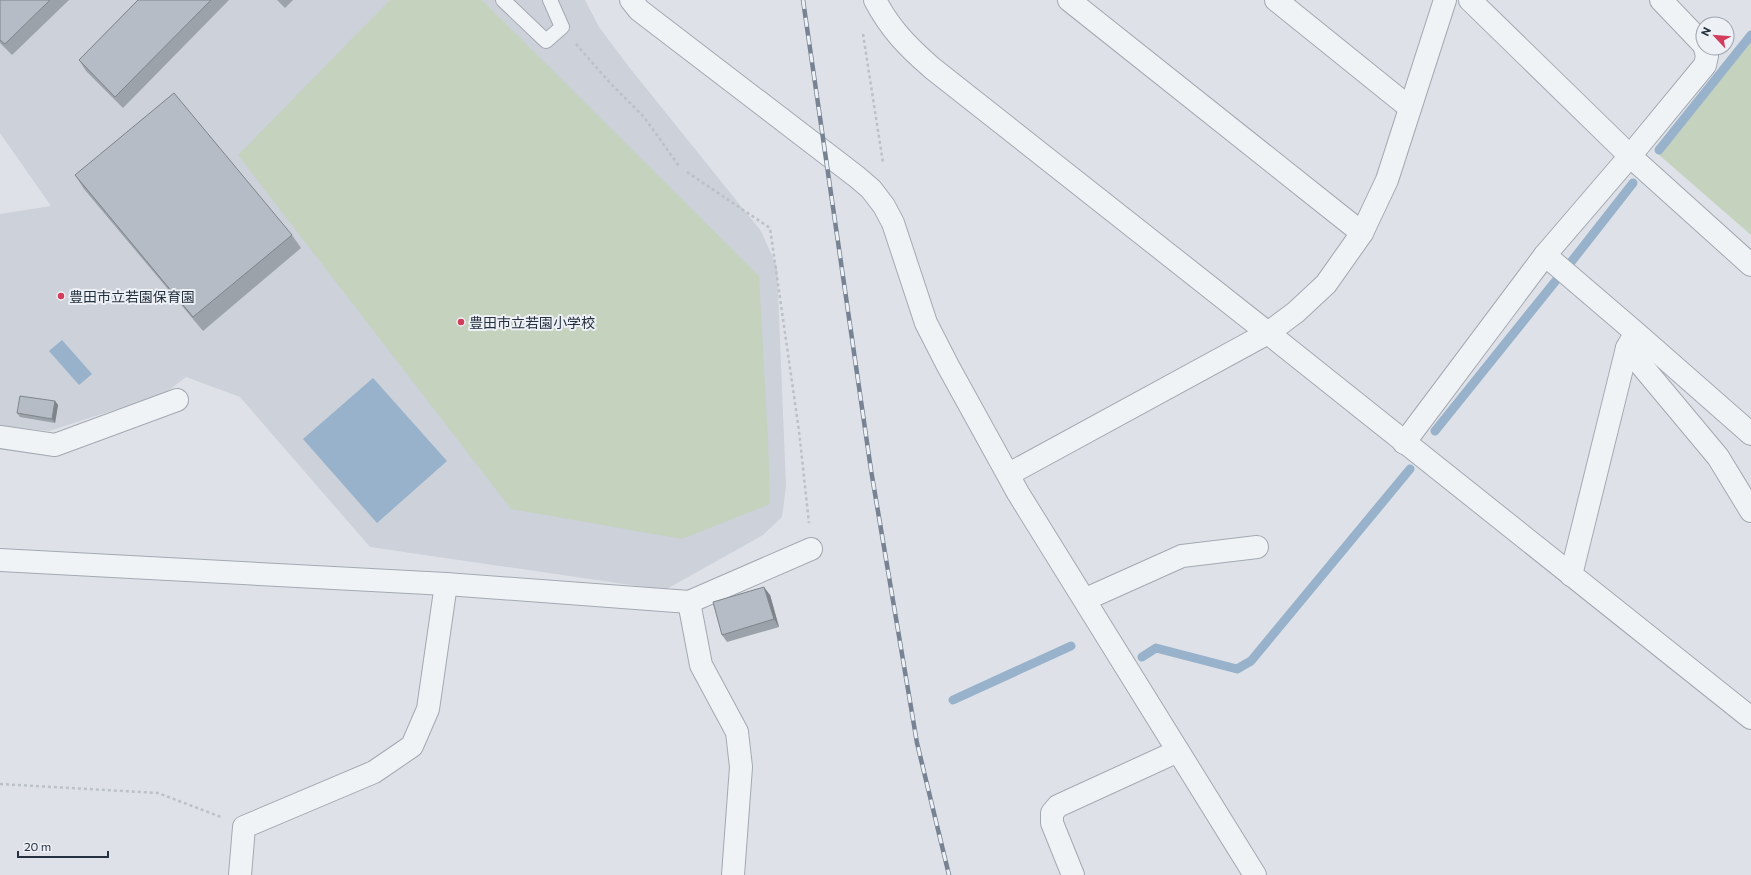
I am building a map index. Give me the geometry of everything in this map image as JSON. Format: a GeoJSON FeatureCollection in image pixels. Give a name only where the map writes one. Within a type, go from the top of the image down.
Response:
{"type":"FeatureCollection","features":[{"type":"Feature","properties":{"kind":"street"},"geometry":{"type":"LineString","coordinates":[[631,0],[639,10],[871,189],[884,206],[892,223],[926,323],[948,366],[1018,492],[1086,599],[1255,875]]}},
{"type":"Feature","properties":{"kind":"street"},"geometry":{"type":"LineString","coordinates":[[1069,0],[1362,233]]}},
{"type":"Feature","properties":{"kind":"street"},"geometry":{"type":"LineString","coordinates":[[1276,0],[1410,108]]}},
{"type":"Feature","properties":{"kind":"street"},"geometry":{"type":"LineString","coordinates":[[1009,474],[1268,333],[1296,312],[1326,284],[1362,233],[1387,180],[1445,0]]}},
{"type":"Feature","properties":{"kind":"street"},"geometry":{"type":"LineString","coordinates":[[1470,0],[1630,156],[1751,264]]}},
{"type":"Feature","properties":{"kind":"street"},"geometry":{"type":"LineString","coordinates":[[1661,0],[1695,36]]}},
{"type":"Feature","properties":{"kind":"street"},"geometry":{"type":"LineString","coordinates":[[878,6],[893,30],[932,68],[1268,333],[1404,443],[1751,718]]}},
{"type":"Feature","properties":{"kind":"street"},"geometry":{"type":"LineString","coordinates":[[1404,443],[1545,255],[1630,156],[1705,65],[1707,56]]}},
{"type":"Feature","properties":{"kind":"street"},"geometry":{"type":"LineString","coordinates":[[1545,255],[1631,340],[1751,434]]}},
{"type":"Feature","properties":{"kind":"street"},"geometry":{"type":"LineString","coordinates":[[1631,340],[1718,457],[1751,511]]}},
{"type":"Feature","properties":{"kind":"street"},"geometry":{"type":"LineString","coordinates":[[1571,575],[1631,340]]}},
{"type":"Feature","properties":{"kind":"street"},"geometry":{"type":"LineString","coordinates":[[0,437],[54,445],[177,400]]}},
{"type":"Feature","properties":{"kind":"street"},"geometry":{"type":"LineString","coordinates":[[1086,599],[1182,556],[1257,547]]}},
{"type":"Feature","properties":{"kind":"street"},"geometry":{"type":"LineString","coordinates":[[0,560],[446,584],[690,602],[810,549]]}},
{"type":"Feature","properties":{"kind":"street"},"geometry":{"type":"LineString","coordinates":[[240,875],[244,827],[374,772],[412,746],[428,709],[446,584]]}},
{"type":"Feature","properties":{"kind":"street"},"geometry":{"type":"LineString","coordinates":[[690,602],[702,665],[737,732],[741,768],[733,875]]}},
{"type":"Feature","properties":{"kind":"street"},"geometry":{"type":"LineString","coordinates":[[1073,875],[1052,823],[1052,813],[1058,806],[1178,751]]}},
{"type":"Feature","properties":{"kind":"lane"},"geometry":{"type":"LineString","coordinates":[[503,0],[546,41],[562,27],[550,0]]}},
{"type":"Feature","properties":{"kind":"path"},"geometry":{"type":"LineString","coordinates":[[878,6],[867,20],[863,28],[863,37],[884,169]]}},
{"type":"Feature","properties":{"kind":"path"},"geometry":{"type":"LineString","coordinates":[[562,27],[611,84],[644,117],[679,166]]}},
{"type":"Feature","properties":{"kind":"path"},"geometry":{"type":"LineString","coordinates":[[687,172],[770,228],[799,431],[810,549]]}},
{"type":"Feature","properties":{"kind":"path"},"geometry":{"type":"LineString","coordinates":[[0,784],[158,793],[244,827]]}},
{"type":"Feature","properties":{"kind":"shaded area","name":"豊田市立若園小学校"},"geometry":{"type":"Polygon","coordinates":[[[0,0],[585,0],[599,27],[629,67],[761,231],[777,267],[786,486],[782,517],[763,535],[665,590],[370,547],[240,397],[186,377],[164,394],[49,431],[0,426],[0,214],[51,206],[0,133],[0,0]]]}},
{"type":"Feature","properties":{"kind":"green space"},"geometry":{"type":"Polygon","coordinates":[[[390,0],[482,0],[759,276],[770,504],[682,539],[511,509],[238,155],[390,0]]]}},
{"type":"Feature","properties":{"kind":"green space"},"geometry":{"type":"Polygon","coordinates":[[[1751,40],[1751,235],[1657,153],[1751,40]]]}},
{"type":"Feature","properties":{"kind":"water"},"geometry":{"type":"Polygon","coordinates":[[[62,340],[92,374],[79,385],[49,351],[62,340]]]}},
{"type":"Feature","properties":{"kind":"water"},"geometry":{"type":"Polygon","coordinates":[[[373,378],[447,461],[377,523],[303,439],[373,378]]]}},
{"type":"Feature","properties":{"kind":"building"},"geometry":{"type":"Polygon","coordinates":[[[0,0],[50,0],[5,44],[0,40],[0,0]]]}},
{"type":"Feature","properties":{"kind":"building"},"geometry":{"type":"Polygon","coordinates":[[[138,0],[211,0],[115,97],[79,60],[138,0]]]}},
{"type":"Feature","properties":{"kind":"building"},"geometry":{"type":"Polygon","coordinates":[[[174,93],[292,235],[193,317],[75,175],[174,93]]]}},
{"type":"Feature","properties":{"kind":"building"},"geometry":{"type":"Polygon","coordinates":[[[20,396],[55,401],[52,419],[17,413],[20,396]]]}},
{"type":"Feature","properties":{"kind":"building"},"geometry":{"type":"Polygon","coordinates":[[[764,587],[774,619],[722,635],[713,602],[764,587]]]}},
{"type":"Feature","properties":{"kind":"waterway"},"geometry":{"type":"LineString","coordinates":[[1659,150],[1751,35]]}},
{"type":"Feature","properties":{"kind":"waterway"},"geometry":{"type":"LineString","coordinates":[[1568,266],[1633,183]]}},
{"type":"Feature","properties":{"kind":"waterway"},"geometry":{"type":"LineString","coordinates":[[1435,431],[1558,278]]}},
{"type":"Feature","properties":{"kind":"waterway"},"geometry":{"type":"LineString","coordinates":[[1142,657],[1156,648],[1237,669],[1251,661],[1410,469]]}},
{"type":"Feature","properties":{"kind":"waterway"},"geometry":{"type":"LineString","coordinates":[[953,700],[1071,646]]}},
{"type":"Feature","properties":{"kind":"railway"},"geometry":{"type":"LineString","coordinates":[[803,0],[871,470],[917,743],[949,875]]}},
{"type":"Feature","properties":{"kind":"place","name":"豊田市立若園保育園"},"geometry":{"type":"Point","coordinates":[61,296]}},
{"type":"Feature","properties":{"kind":"place","name":"豊田市立若園小学校"},"geometry":{"type":"Point","coordinates":[461,322]}}]}
